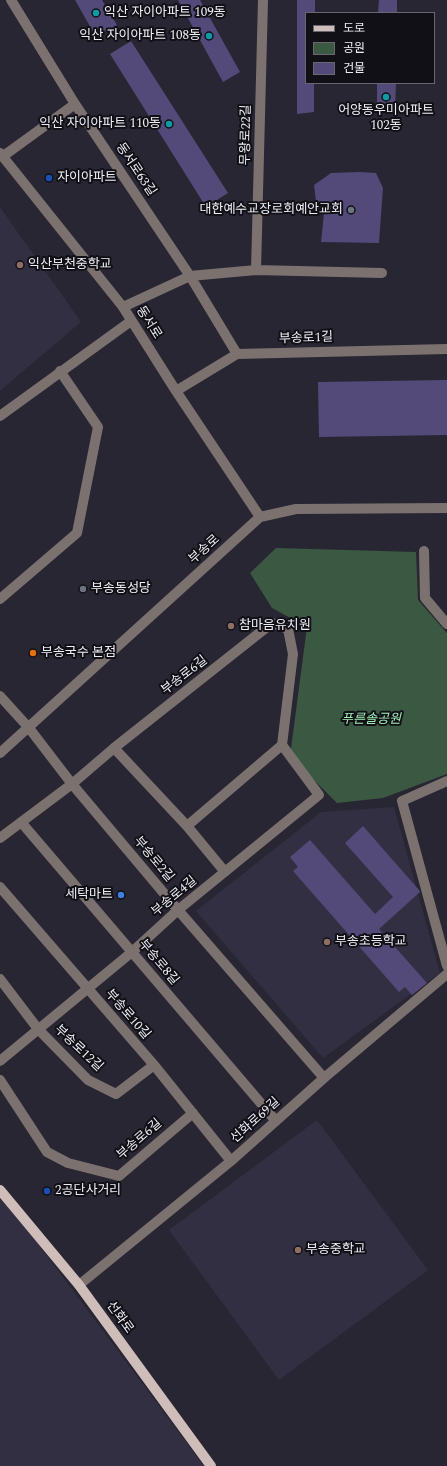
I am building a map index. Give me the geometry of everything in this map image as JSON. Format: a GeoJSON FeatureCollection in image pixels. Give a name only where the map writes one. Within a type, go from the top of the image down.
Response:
{"type":"FeatureCollection","features":[{"type":"Feature","properties":{"kind":"main road","name":"선화로"},"geometry":{"type":"LineString","coordinates":[[0,1190],[79,1285],[211,1466]]}},
{"type":"Feature","properties":{"kind":"street","name":"동서로63길"},"geometry":{"type":"LineString","coordinates":[[10,0],[75,104],[190,276],[237,354]]}},
{"type":"Feature","properties":{"kind":"street","name":"무왕로22길"},"geometry":{"type":"LineString","coordinates":[[256,270],[263,0]]}},
{"type":"Feature","properties":{"kind":"street"},"geometry":{"type":"LineString","coordinates":[[1,155],[75,104]]}},
{"type":"Feature","properties":{"kind":"street","name":"동서로"},"geometry":{"type":"LineString","coordinates":[[1,155],[122,307],[260,517]]}},
{"type":"Feature","properties":{"kind":"street"},"geometry":{"type":"LineString","coordinates":[[122,307],[190,276],[256,270],[382,273]]}},
{"type":"Feature","properties":{"kind":"street"},"geometry":{"type":"LineString","coordinates":[[0,416],[131,321]]}},
{"type":"Feature","properties":{"kind":"street","name":"부송로1길"},"geometry":{"type":"LineString","coordinates":[[176,391],[237,354],[447,349]]}},
{"type":"Feature","properties":{"kind":"street"},"geometry":{"type":"LineString","coordinates":[[0,599],[77,533],[98,427],[60,372]]}},
{"type":"Feature","properties":{"kind":"street","name":"부송로"},"geometry":{"type":"LineString","coordinates":[[0,753],[260,517],[296,509],[447,508]]}},
{"type":"Feature","properties":{"kind":"street"},"geometry":{"type":"LineString","coordinates":[[424,551],[425,598],[447,624]]}},
{"type":"Feature","properties":{"kind":"street","name":"부송로6길"},"geometry":{"type":"LineString","coordinates":[[0,838],[72,784],[114,748],[272,623],[288,629],[293,654],[282,745]]}},
{"type":"Feature","properties":{"kind":"street"},"geometry":{"type":"LineString","coordinates":[[0,696],[29,728]]}},
{"type":"Feature","properties":{"kind":"street","name":"부송로2길"},"geometry":{"type":"LineString","coordinates":[[29,728],[72,784],[178,910],[324,1078]]}},
{"type":"Feature","properties":{"kind":"street"},"geometry":{"type":"LineString","coordinates":[[187,826],[282,745]]}},
{"type":"Feature","properties":{"kind":"street","name":"부송로4길"},"geometry":{"type":"LineString","coordinates":[[0,1061],[132,952],[178,910],[319,795],[282,745]]}},
{"type":"Feature","properties":{"kind":"street"},"geometry":{"type":"LineString","coordinates":[[114,748],[187,826],[225,872]]}},
{"type":"Feature","properties":{"kind":"street"},"geometry":{"type":"LineString","coordinates":[[447,781],[402,801],[447,966]]}},
{"type":"Feature","properties":{"kind":"street","name":"부송로8길"},"geometry":{"type":"LineString","coordinates":[[20,822],[276,1121]]}},
{"type":"Feature","properties":{"kind":"street","name":"부송로10길"},"geometry":{"type":"LineString","coordinates":[[0,887],[154,1065],[231,1161]]}},
{"type":"Feature","properties":{"kind":"street","name":"선화로69길"},"geometry":{"type":"LineString","coordinates":[[79,1285],[231,1161],[324,1078],[447,974]]}},
{"type":"Feature","properties":{"kind":"street","name":"부송로12길"},"geometry":{"type":"LineString","coordinates":[[0,979],[38,1029],[88,1080],[116,1094],[154,1065]]}},
{"type":"Feature","properties":{"kind":"street","name":"부송로6길"},"geometry":{"type":"LineString","coordinates":[[0,1080],[47,1152],[68,1163],[119,1176],[192,1112]]}},
{"type":"Feature","properties":{"kind":"shaded area","name":"익산부천중학교"},"geometry":{"type":"Polygon","coordinates":[[[0,207],[81,322],[0,391],[0,207]]]}},
{"type":"Feature","properties":{"kind":"shaded area","name":"부송초등학교"},"geometry":{"type":"Polygon","coordinates":[[[394,807],[440,973],[323,1058],[196,911],[321,812],[394,807]]]}},
{"type":"Feature","properties":{"kind":"shaded area","name":"부송중학교"},"geometry":{"type":"Polygon","coordinates":[[[317,1120],[428,1270],[279,1380],[169,1230],[317,1120]]]}},
{"type":"Feature","properties":{"kind":"shaded area"},"geometry":{"type":"Polygon","coordinates":[[[0,1193],[204,1466],[0,1466],[0,1193]]]}},
{"type":"Feature","properties":{"kind":"green space","name":"푸른솔공원"},"geometry":{"type":"Polygon","coordinates":[[[276,548],[416,552],[418,600],[447,633],[447,774],[383,798],[337,803],[290,756],[307,627],[272,608],[250,573],[276,548]]]}},
{"type":"Feature","properties":{"kind":"building","name":"익산 자이아파트 109동"},"geometry":{"type":"Polygon","coordinates":[[[75,0],[102,0],[117,25],[96,37],[75,0]]]}},
{"type":"Feature","properties":{"kind":"building","name":"익산 자이아파트 108동"},"geometry":{"type":"Polygon","coordinates":[[[178,0],[200,0],[240,72],[223,82],[178,0]]]}},
{"type":"Feature","properties":{"kind":"building"},"geometry":{"type":"Polygon","coordinates":[[[297,0],[315,0],[315,12],[305,12],[305,84],[314,84],[314,112],[297,114],[297,0]]]}},
{"type":"Feature","properties":{"kind":"building"},"geometry":{"type":"Polygon","coordinates":[[[379,0],[397,0],[397,12],[378,12],[379,0]]]}},
{"type":"Feature","properties":{"kind":"building","name":"익산 자이아파트 110동"},"geometry":{"type":"Polygon","coordinates":[[[131,41],[228,193],[206,207],[110,54],[131,41]]]}},
{"type":"Feature","properties":{"kind":"building","name":"어양동우미아파트 102동"},"geometry":{"type":"Polygon","coordinates":[[[377,84],[396,84],[395,111],[377,111],[377,84]]]}},
{"type":"Feature","properties":{"kind":"building","name":"대한예수교장로회예안교회"},"geometry":{"type":"Polygon","coordinates":[[[331,173],[376,173],[383,188],[379,243],[321,242],[324,213],[316,202],[314,185],[331,173]]]}},
{"type":"Feature","properties":{"kind":"building"},"geometry":{"type":"Polygon","coordinates":[[[447,380],[447,435],[319,437],[318,382],[447,380]]]}},
{"type":"Feature","properties":{"kind":"building","name":"부송초등학교"},"geometry":{"type":"Polygon","coordinates":[[[363,826],[420,892],[379,929],[427,983],[412,995],[405,987],[399,992],[293,871],[298,867],[290,857],[310,840],[375,914],[393,897],[345,843],[363,826]]]}},
{"type":"Feature","properties":{"kind":"place","name":"익산 자이아파트 109동"},"geometry":{"type":"Point","coordinates":[96,13]}},
{"type":"Feature","properties":{"kind":"place","name":"익산 자이아파트 108동"},"geometry":{"type":"Point","coordinates":[209,36]}},
{"type":"Feature","properties":{"kind":"place","name":"어양동우미아파트 102동"},"geometry":{"type":"Point","coordinates":[386,97]}},
{"type":"Feature","properties":{"kind":"place","name":"익산 자이아파트 110동"},"geometry":{"type":"Point","coordinates":[169,124]}},
{"type":"Feature","properties":{"kind":"place","name":"자이아파트"},"geometry":{"type":"Point","coordinates":[49,178]}},
{"type":"Feature","properties":{"kind":"place","name":"대한예수교장로회예안교회"},"geometry":{"type":"Point","coordinates":[351,210]}},
{"type":"Feature","properties":{"kind":"place","name":"익산부천중학교"},"geometry":{"type":"Point","coordinates":[20,265]}},
{"type":"Feature","properties":{"kind":"place","name":"부송동성당"},"geometry":{"type":"Point","coordinates":[83,589]}},
{"type":"Feature","properties":{"kind":"place","name":"참마음유치원"},"geometry":{"type":"Point","coordinates":[231,626]}},
{"type":"Feature","properties":{"kind":"place","name":"부송국수 본점"},"geometry":{"type":"Point","coordinates":[33,653]}},
{"type":"Feature","properties":{"kind":"place","name":"세탁마트"},"geometry":{"type":"Point","coordinates":[121,895]}},
{"type":"Feature","properties":{"kind":"place","name":"부송초등학교"},"geometry":{"type":"Point","coordinates":[327,942]}},
{"type":"Feature","properties":{"kind":"place","name":"2공단사거리"},"geometry":{"type":"Point","coordinates":[47,1191]}},
{"type":"Feature","properties":{"kind":"place","name":"부송중학교"},"geometry":{"type":"Point","coordinates":[298,1250]}}]}
